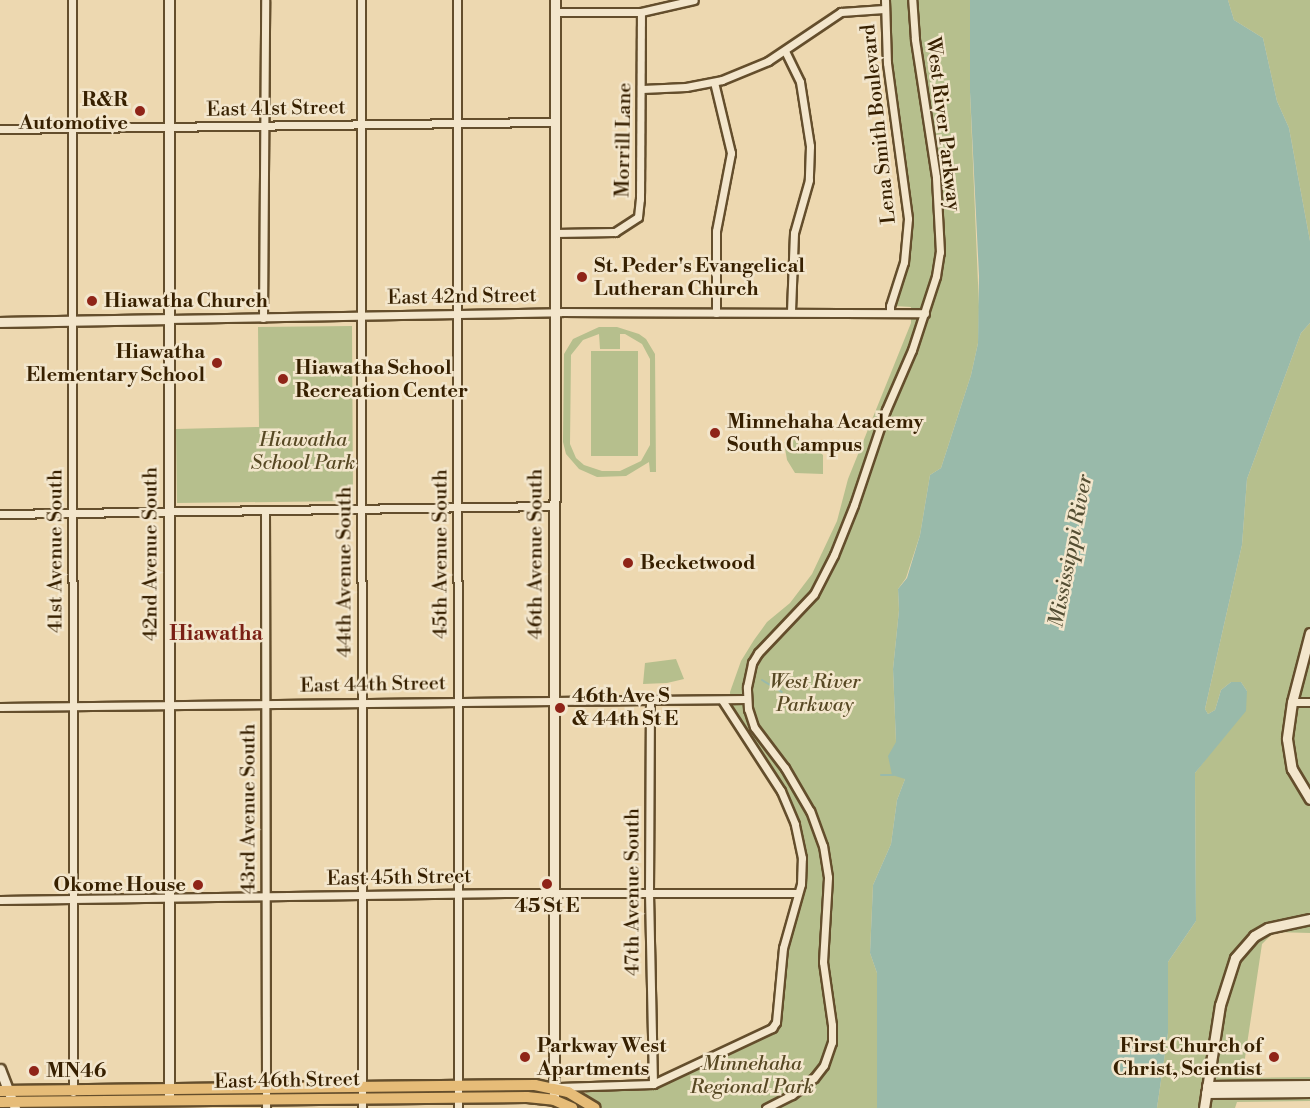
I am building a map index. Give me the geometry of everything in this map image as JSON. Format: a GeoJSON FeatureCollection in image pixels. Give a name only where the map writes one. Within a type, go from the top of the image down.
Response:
{"type":"FeatureCollection","features":[{"type":"Feature","properties":{"kind":"main road","name":"East 46th Street"},"geometry":{"type":"LineString","coordinates":[[458,1097],[554,1087],[579,1097],[595,1108]]}},
{"type":"Feature","properties":{"kind":"main road","name":"East 46th Street"},"geometry":{"type":"LineString","coordinates":[[4,1091],[169,1099],[527,1096],[572,1108]]}},
{"type":"Feature","properties":{"kind":"main road","name":"East 46th Street"},"geometry":{"type":"LineString","coordinates":[[0,1102],[14,1105],[73,1096]]}},
{"type":"Feature","properties":{"kind":"street","name":"41st Avenue South"},"geometry":{"type":"LineString","coordinates":[[72,0],[73,1096]]}},
{"type":"Feature","properties":{"kind":"street","name":"42nd Avenue South"},"geometry":{"type":"LineString","coordinates":[[169,0],[169,1099]]}},
{"type":"Feature","properties":{"kind":"street"},"geometry":{"type":"LineString","coordinates":[[263,318],[265,0]]}},
{"type":"Feature","properties":{"kind":"street","name":"44th Avenue South"},"geometry":{"type":"LineString","coordinates":[[361,0],[362,1098]]}},
{"type":"Feature","properties":{"kind":"street","name":"45th Avenue South"},"geometry":{"type":"LineString","coordinates":[[457,0],[458,1097]]}},
{"type":"Feature","properties":{"kind":"street","name":"46th Avenue South"},"geometry":{"type":"LineString","coordinates":[[554,1104],[553,312],[555,232],[553,122],[555,0]]}},
{"type":"Feature","properties":{"kind":"street"},"geometry":{"type":"LineString","coordinates":[[555,12],[641,12],[694,0]]}},
{"type":"Feature","properties":{"kind":"street","name":"Lena Smith Boulevard"},"geometry":{"type":"LineString","coordinates":[[885,0],[887,63],[908,219],[904,262],[890,306],[890,313]]}},
{"type":"Feature","properties":{"kind":"street","name":"West River Parkway"},"geometry":{"type":"LineString","coordinates":[[766,1108],[797,1092],[814,1078],[824,1065],[832,1042],[824,962],[827,867],[819,833],[810,811],[791,778],[754,727],[746,699],[749,676],[758,653],[814,594],[834,555],[851,514],[874,441],[925,313],[939,263],[940,231],[933,144],[915,39],[912,0]]}},
{"type":"Feature","properties":{"kind":"street"},"geometry":{"type":"LineString","coordinates":[[642,89],[664,90],[714,82],[768,61],[841,12],[884,9]]}},
{"type":"Feature","properties":{"kind":"street","name":"Morrill Lane"},"geometry":{"type":"LineString","coordinates":[[555,232],[615,232],[638,217],[642,89],[641,12]]}},
{"type":"Feature","properties":{"kind":"street"},"geometry":{"type":"LineString","coordinates":[[785,51],[800,82],[810,146],[809,180],[794,233],[791,312]]}},
{"type":"Feature","properties":{"kind":"street"},"geometry":{"type":"LineString","coordinates":[[714,82],[731,153],[716,231],[716,313]]}},
{"type":"Feature","properties":{"kind":"street","name":"East 41st Street"},"geometry":{"type":"LineString","coordinates":[[0,129],[553,122]]}},
{"type":"Feature","properties":{"kind":"street","name":"East 42nd Street"},"geometry":{"type":"LineString","coordinates":[[0,322],[458,316],[553,312],[925,313]]}},
{"type":"Feature","properties":{"kind":"street"},"geometry":{"type":"LineString","coordinates":[[0,514],[554,506]]}},
{"type":"Feature","properties":{"kind":"street","name":"43rd Avenue South"},"geometry":{"type":"LineString","coordinates":[[265,510],[266,1099]]}},
{"type":"Feature","properties":{"kind":"street"},"geometry":{"type":"LineString","coordinates":[[1310,633],[1292,702],[1287,739],[1290,762],[1299,785],[1310,799]]}},
{"type":"Feature","properties":{"kind":"street","name":"East 44th Street"},"geometry":{"type":"LineString","coordinates":[[0,706],[554,699],[746,699]]}},
{"type":"Feature","properties":{"kind":"street","name":"47th Avenue South"},"geometry":{"type":"LineString","coordinates":[[650,700],[649,893],[653,1084]]}},
{"type":"Feature","properties":{"kind":"street"},"geometry":{"type":"LineString","coordinates":[[653,1084],[772,1028],[777,1015],[783,948],[798,893],[802,858],[795,824],[781,791],[736,726],[722,700]]}},
{"type":"Feature","properties":{"kind":"street"},"geometry":{"type":"LineString","coordinates":[[1292,702],[1310,702]]}},
{"type":"Feature","properties":{"kind":"street","name":"East 45th Street"},"geometry":{"type":"LineString","coordinates":[[0,900],[555,893],[798,893]]}},
{"type":"Feature","properties":{"kind":"street"},"geometry":{"type":"LineString","coordinates":[[1204,1108],[1220,1005],[1235,958],[1254,936],[1268,928],[1310,919]]}},
{"type":"Feature","properties":{"kind":"street"},"geometry":{"type":"LineString","coordinates":[[0,1069],[4,1091],[14,1105]]}},
{"type":"Feature","properties":{"kind":"street","name":"East 46th Street"},"geometry":{"type":"LineString","coordinates":[[554,1087],[653,1084]]}},
{"type":"Feature","properties":{"kind":"street"},"geometry":{"type":"LineString","coordinates":[[1295,1089],[1310,1085]]}},
{"type":"Feature","properties":{"kind":"street"},"geometry":{"type":"LineString","coordinates":[[1207,1089],[1295,1089],[1310,1092]]}},
{"type":"Feature","properties":{"kind":"green space","name":"West River Parkway"},"geometry":{"type":"Polygon","coordinates":[[[889,0],[970,0],[970,92],[979,307],[978,343],[971,375],[941,468],[930,475],[920,535],[906,578],[898,589],[899,610],[893,669],[896,742],[905,779],[897,800],[891,844],[873,885],[870,953],[877,973],[877,1108],[602,1108],[585,1094],[587,1091],[640,1091],[658,1087],[776,1030],[781,1024],[783,979],[788,942],[806,879],[804,841],[781,785],[731,713],[730,692],[741,661],[754,640],[767,622],[790,603],[812,574],[837,521],[848,479],[911,323],[911,307],[894,306],[908,262],[912,219],[891,63],[889,0]]]}},
{"type":"Feature","properties":{"kind":"green space"},"geometry":{"type":"Polygon","coordinates":[[[1228,0],[1310,0],[1310,241],[1289,128],[1277,101],[1263,38],[1234,20],[1228,0]]]}},
{"type":"Feature","properties":{"kind":"green space"},"geometry":{"type":"Polygon","coordinates":[[[1310,323],[1310,933],[1274,932],[1262,944],[1242,1078],[1310,1077],[1310,1101],[1237,1102],[1235,1108],[1157,1108],[1168,1033],[1168,962],[1196,921],[1195,773],[1225,734],[1247,691],[1241,682],[1231,682],[1221,690],[1215,710],[1208,714],[1205,709],[1242,545],[1247,479],[1301,333],[1310,323]]]}},
{"type":"Feature","properties":{"kind":"green space","name":"Hiawatha School Park"},"geometry":{"type":"Polygon","coordinates":[[[352,326],[353,501],[177,503],[176,429],[259,427],[258,327],[352,326]]]}},
{"type":"Feature","properties":{"kind":"green space"},"geometry":{"type":"Polygon","coordinates":[[[599,327],[617,327],[639,334],[646,339],[655,354],[656,472],[650,472],[649,462],[626,476],[597,477],[579,469],[566,454],[563,442],[564,354],[573,339],[599,327]],[[599,334],[583,340],[571,355],[570,444],[576,458],[584,465],[602,471],[620,471],[641,461],[650,445],[650,359],[642,344],[625,334],[620,334],[620,349],[600,349],[599,334]]]}},
{"type":"Feature","properties":{"kind":"green space"},"geometry":{"type":"Polygon","coordinates":[[[591,351],[638,351],[638,456],[591,456],[591,351]]]}},
{"type":"Feature","properties":{"kind":"green space"},"geometry":{"type":"Polygon","coordinates":[[[794,439],[801,447],[808,442],[810,451],[818,451],[823,455],[823,474],[795,473],[787,460],[784,442],[794,439]]]}},
{"type":"Feature","properties":{"kind":"green space"},"geometry":{"type":"Polygon","coordinates":[[[676,659],[684,679],[667,683],[643,684],[645,663],[676,659]]]}},
{"type":"Feature","properties":{"kind":"water","name":"Mississippi River"},"geometry":{"type":"Polygon","coordinates":[[[970,0],[1228,0],[1234,20],[1263,38],[1277,101],[1289,128],[1310,241],[1310,323],[1301,333],[1247,479],[1242,545],[1205,709],[1208,714],[1215,710],[1221,690],[1231,682],[1241,682],[1247,691],[1246,711],[1195,773],[1196,921],[1168,962],[1168,1033],[1157,1108],[877,1108],[877,973],[870,953],[873,885],[891,844],[897,800],[905,779],[892,775],[888,756],[896,742],[893,669],[899,610],[898,589],[907,578],[920,535],[930,475],[941,468],[971,375],[978,343],[979,276],[970,92],[970,0]]]}},
{"type":"Feature","properties":{"kind":"waterway"},"geometry":{"type":"LineString","coordinates":[[762,680],[782,692]]}},
{"type":"Feature","properties":{"kind":"waterway"},"geometry":{"type":"LineString","coordinates":[[881,775],[893,775]]}},
{"type":"Feature","properties":{"kind":"place","name":"R&R Automotive"},"geometry":{"type":"Point","coordinates":[140,111]}},
{"type":"Feature","properties":{"kind":"place","name":"St. Peder's Evangelical Lutheran Church"},"geometry":{"type":"Point","coordinates":[582,277]}},
{"type":"Feature","properties":{"kind":"place","name":"Hiawatha Church"},"geometry":{"type":"Point","coordinates":[92,301]}},
{"type":"Feature","properties":{"kind":"place","name":"Hiawatha Elementary School"},"geometry":{"type":"Point","coordinates":[217,363]}},
{"type":"Feature","properties":{"kind":"place","name":"Hiawatha School Recreation Center"},"geometry":{"type":"Point","coordinates":[283,379]}},
{"type":"Feature","properties":{"kind":"place","name":"Minnehaha Academy South Campus"},"geometry":{"type":"Point","coordinates":[715,433]}},
{"type":"Feature","properties":{"kind":"place","name":"Becketwood"},"geometry":{"type":"Point","coordinates":[628,563]}},
{"type":"Feature","properties":{"kind":"place","name":"46th Ave S & 44th St E"},"geometry":{"type":"Point","coordinates":[560,708]}},
{"type":"Feature","properties":{"kind":"place","name":"45 St E"},"geometry":{"type":"Point","coordinates":[547,884]}},
{"type":"Feature","properties":{"kind":"place","name":"Okome House"},"geometry":{"type":"Point","coordinates":[198,885]}},
{"type":"Feature","properties":{"kind":"place","name":"Parkway West Apartments"},"geometry":{"type":"Point","coordinates":[525,1057]}},
{"type":"Feature","properties":{"kind":"place","name":"First Church of Christ, Scientist"},"geometry":{"type":"Point","coordinates":[1274,1057]}},
{"type":"Feature","properties":{"kind":"place","name":"MN46"},"geometry":{"type":"Point","coordinates":[34,1071]}},
{"type":"Feature","properties":{"kind":"district","name":"Hiawatha"},"geometry":{"type":"Point","coordinates":[216,634]}},
{"type":"Feature","properties":{"kind":"park label","name":"Minnehaha Regional Park"},"geometry":{"type":"Point","coordinates":[752,1076]}}]}
